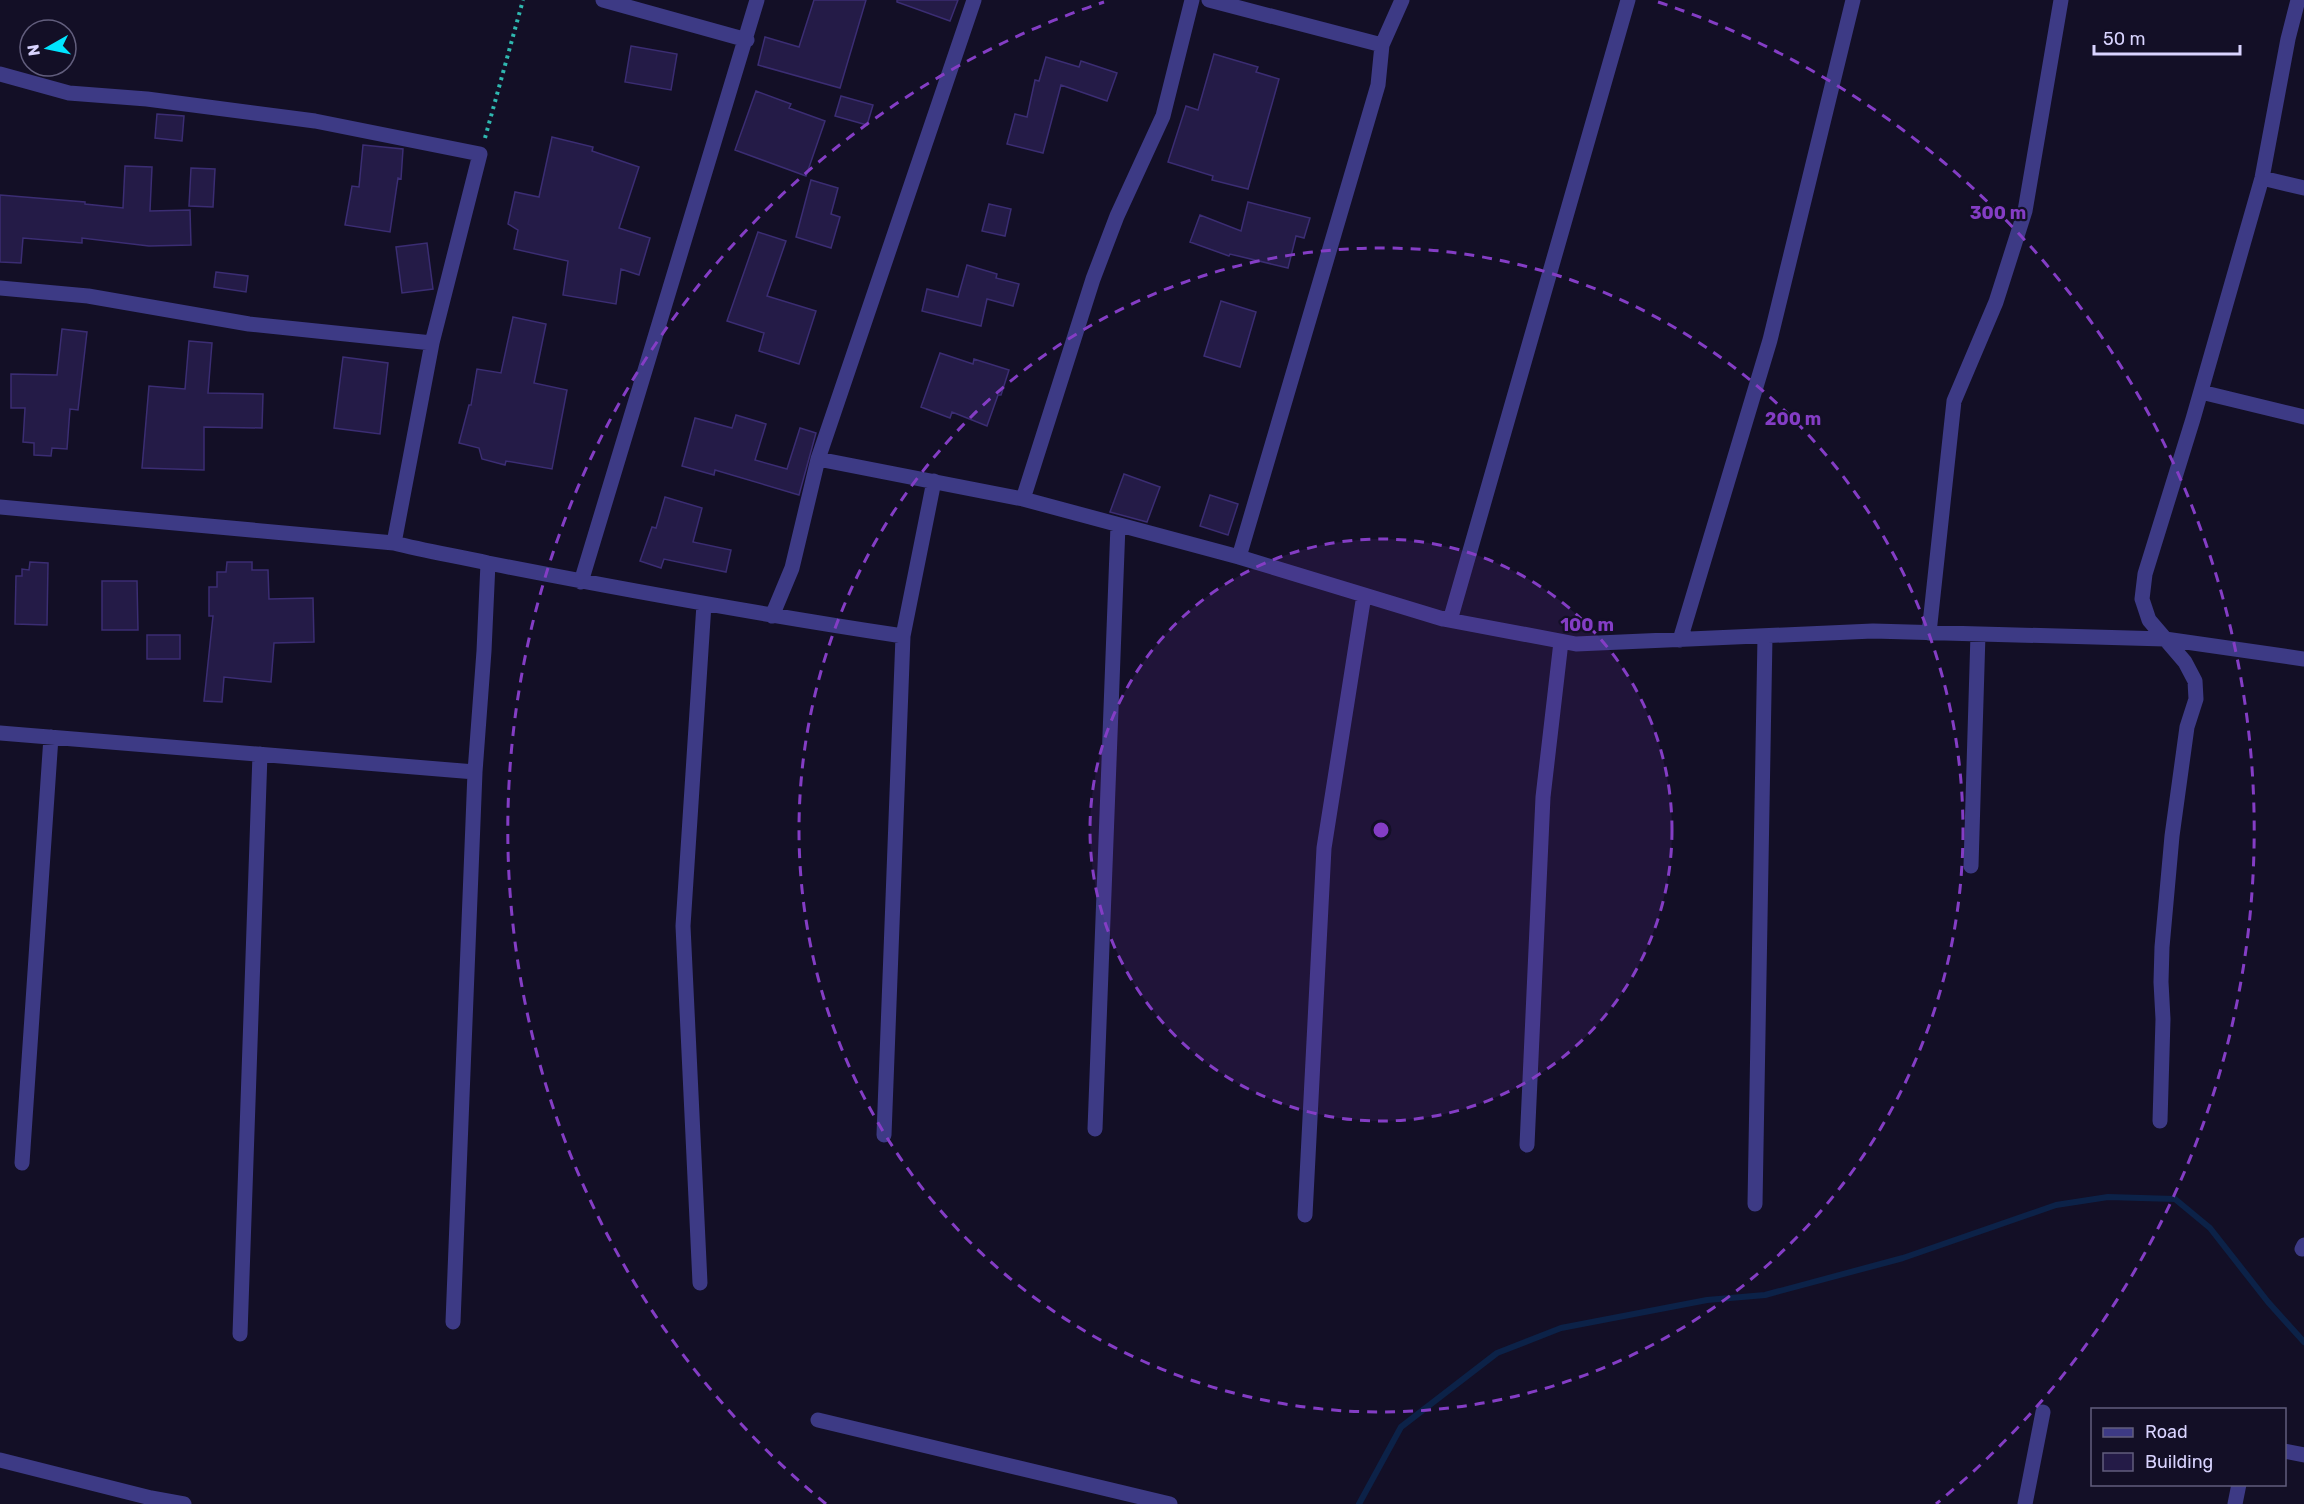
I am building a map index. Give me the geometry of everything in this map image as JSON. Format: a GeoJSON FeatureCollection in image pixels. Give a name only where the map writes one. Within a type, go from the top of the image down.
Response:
{"type":"FeatureCollection","features":[{"type":"Feature","properties":{"kind":"street"},"geometry":{"type":"LineString","coordinates":[[603,0],[747,40]]}},
{"type":"Feature","properties":{"kind":"street"},"geometry":{"type":"LineString","coordinates":[[581,582],[758,0]]}},
{"type":"Feature","properties":{"kind":"street"},"geometry":{"type":"LineString","coordinates":[[772,616],[792,567],[818,459],[974,0]]}},
{"type":"Feature","properties":{"kind":"street"},"geometry":{"type":"LineString","coordinates":[[1023,499],[1093,279],[1162,116],[1192,0]]}},
{"type":"Feature","properties":{"kind":"street"},"geometry":{"type":"LineString","coordinates":[[1209,0],[1382,45]]}},
{"type":"Feature","properties":{"kind":"street"},"geometry":{"type":"LineString","coordinates":[[1239,557],[1378,86],[1382,45],[1402,0]]}},
{"type":"Feature","properties":{"kind":"street"},"geometry":{"type":"LineString","coordinates":[[1443,619],[1451,618],[1454,611],[1628,0]]}},
{"type":"Feature","properties":{"kind":"street"},"geometry":{"type":"LineString","coordinates":[[1680,640],[1770,340],[1853,0]]}},
{"type":"Feature","properties":{"kind":"street"},"geometry":{"type":"LineString","coordinates":[[1929,633],[1954,401],[1996,302],[2025,211],[2061,0]]}},
{"type":"Feature","properties":{"kind":"street"},"geometry":{"type":"LineString","coordinates":[[2160,1121],[2163,1019],[2161,982],[2164,925],[2172,837],[2187,727],[2196,699],[2195,681],[2185,662],[2149,620],[2142,599],[2145,574],[2201,392],[2262,178],[2298,0]]}},
{"type":"Feature","properties":{"kind":"street"},"geometry":{"type":"LineString","coordinates":[[0,74],[69,93],[147,99],[315,121],[480,154],[432,343],[394,543]]}},
{"type":"Feature","properties":{"kind":"street"},"geometry":{"type":"LineString","coordinates":[[2262,178],[2304,189]]}},
{"type":"Feature","properties":{"kind":"street"},"geometry":{"type":"LineString","coordinates":[[0,288],[88,296],[249,324],[432,343]]}},
{"type":"Feature","properties":{"kind":"street"},"geometry":{"type":"LineString","coordinates":[[2201,392],[2304,417]]}},
{"type":"Feature","properties":{"kind":"street"},"geometry":{"type":"LineString","coordinates":[[818,459],[1023,499],[1239,557],[1443,619],[1561,642],[1576,644],[1873,631],[2165,639],[2304,659]]}},
{"type":"Feature","properties":{"kind":"street"},"geometry":{"type":"LineString","coordinates":[[884,1135],[903,636],[934,481]]}},
{"type":"Feature","properties":{"kind":"street"},"geometry":{"type":"LineString","coordinates":[[0,507],[394,543],[435,554],[488,562],[581,582],[772,616],[903,636]]}},
{"type":"Feature","properties":{"kind":"street"},"geometry":{"type":"LineString","coordinates":[[1095,1130],[1118,525]]}},
{"type":"Feature","properties":{"kind":"street"},"geometry":{"type":"LineString","coordinates":[[453,1322],[475,772],[488,562]]}},
{"type":"Feature","properties":{"kind":"street"},"geometry":{"type":"LineString","coordinates":[[1305,1215],[1324,848],[1364,595]]}},
{"type":"Feature","properties":{"kind":"street"},"geometry":{"type":"LineString","coordinates":[[700,1283],[683,926],[704,604]]}},
{"type":"Feature","properties":{"kind":"street"},"geometry":{"type":"LineString","coordinates":[[1971,866],[1978,634]]}},
{"type":"Feature","properties":{"kind":"street"},"geometry":{"type":"LineString","coordinates":[[1755,1204],[1765,636]]}},
{"type":"Feature","properties":{"kind":"street"},"geometry":{"type":"LineString","coordinates":[[1527,1145],[1543,797],[1561,642]]}},
{"type":"Feature","properties":{"kind":"street"},"geometry":{"type":"LineString","coordinates":[[0,732],[475,772]]}},
{"type":"Feature","properties":{"kind":"street"},"geometry":{"type":"LineString","coordinates":[[22,1163],[51,737]]}},
{"type":"Feature","properties":{"kind":"street"},"geometry":{"type":"LineString","coordinates":[[240,1334],[260,754]]}},
{"type":"Feature","properties":{"kind":"street"},"geometry":{"type":"LineString","coordinates":[[2025,1504],[2043,1412]]}},
{"type":"Feature","properties":{"kind":"street"},"geometry":{"type":"LineString","coordinates":[[818,1420],[1170,1504]]}},
{"type":"Feature","properties":{"kind":"street"},"geometry":{"type":"LineString","coordinates":[[2286,1451],[2304,1455]]}},
{"type":"Feature","properties":{"kind":"street"},"geometry":{"type":"LineString","coordinates":[[0,1460],[151,1498],[184,1504]]}},
{"type":"Feature","properties":{"kind":"street"},"geometry":{"type":"LineString","coordinates":[[2235,1504],[2239,1486]]}},
{"type":"Feature","properties":{"kind":"path"},"geometry":{"type":"LineString","coordinates":[[480,154],[523,0]]}},
{"type":"Feature","properties":{"kind":"building"},"geometry":{"type":"Polygon","coordinates":[[[814,0],[866,0],[840,88],[758,65],[765,37],[799,47],[814,0]]]}},
{"type":"Feature","properties":{"kind":"building"},"geometry":{"type":"Polygon","coordinates":[[[897,0],[958,0],[950,21],[897,2],[897,0]]]}},
{"type":"Feature","properties":{"kind":"building"},"geometry":{"type":"Polygon","coordinates":[[[631,46],[677,54],[671,90],[625,82],[631,46]]]}},
{"type":"Feature","properties":{"kind":"building"},"geometry":{"type":"Polygon","coordinates":[[[1214,54],[1258,67],[1256,72],[1279,79],[1248,189],[1212,180],[1213,176],[1168,162],[1186,106],[1198,110],[1214,54]]]}},
{"type":"Feature","properties":{"kind":"building"},"geometry":{"type":"Polygon","coordinates":[[[1046,57],[1079,67],[1081,61],[1117,73],[1107,101],[1061,85],[1043,153],[1007,144],[1015,114],[1027,117],[1035,80],[1039,81],[1046,57]]]}},
{"type":"Feature","properties":{"kind":"building"},"geometry":{"type":"Polygon","coordinates":[[[756,91],[791,104],[789,108],[825,121],[806,176],[735,150],[756,91]]]}},
{"type":"Feature","properties":{"kind":"building"},"geometry":{"type":"Polygon","coordinates":[[[841,96],[873,105],[867,125],[835,116],[841,96]]]}},
{"type":"Feature","properties":{"kind":"building"},"geometry":{"type":"Polygon","coordinates":[[[157,114],[184,116],[182,141],[155,138],[157,114]]]}},
{"type":"Feature","properties":{"kind":"building"},"geometry":{"type":"Polygon","coordinates":[[[552,137],[593,147],[592,151],[639,167],[619,228],[650,238],[639,275],[621,269],[616,304],[563,295],[568,261],[514,249],[518,230],[508,224],[515,192],[539,197],[552,137]]]}},
{"type":"Feature","properties":{"kind":"building"},"geometry":{"type":"Polygon","coordinates":[[[363,145],[403,149],[401,179],[398,178],[390,232],[345,225],[352,186],[359,187],[363,145]]]}},
{"type":"Feature","properties":{"kind":"building"},"geometry":{"type":"Polygon","coordinates":[[[125,166],[152,167],[150,211],[190,210],[191,245],[149,246],[82,238],[82,243],[23,238],[21,263],[0,262],[0,195],[85,202],[85,204],[123,208],[125,166]]]}},
{"type":"Feature","properties":{"kind":"building"},"geometry":{"type":"Polygon","coordinates":[[[191,168],[215,169],[213,207],[189,206],[191,168]]]}},
{"type":"Feature","properties":{"kind":"building"},"geometry":{"type":"Polygon","coordinates":[[[811,180],[838,188],[831,214],[840,217],[831,248],[796,237],[811,180]]]}},
{"type":"Feature","properties":{"kind":"building"},"geometry":{"type":"Polygon","coordinates":[[[1248,202],[1310,218],[1304,238],[1296,236],[1288,268],[1230,254],[1229,256],[1190,242],[1200,215],[1241,231],[1248,202]]]}},
{"type":"Feature","properties":{"kind":"building"},"geometry":{"type":"Polygon","coordinates":[[[989,204],[1011,209],[1005,236],[982,231],[989,204]]]}},
{"type":"Feature","properties":{"kind":"building"},"geometry":{"type":"Polygon","coordinates":[[[758,232],[786,241],[767,296],[816,311],[799,364],[759,351],[764,333],[727,321],[758,232]]]}},
{"type":"Feature","properties":{"kind":"building"},"geometry":{"type":"Polygon","coordinates":[[[427,243],[433,289],[402,293],[396,247],[427,243]]]}},
{"type":"Feature","properties":{"kind":"building"},"geometry":{"type":"Polygon","coordinates":[[[967,265],[997,274],[996,278],[1019,284],[1013,306],[987,299],[981,326],[922,311],[927,289],[958,297],[967,265]]]}},
{"type":"Feature","properties":{"kind":"building"},"geometry":{"type":"Polygon","coordinates":[[[216,272],[248,276],[246,292],[214,287],[216,272]]]}},
{"type":"Feature","properties":{"kind":"building"},"geometry":{"type":"Polygon","coordinates":[[[1221,301],[1256,312],[1240,367],[1204,356],[1221,301]]]}},
{"type":"Feature","properties":{"kind":"building"},"geometry":{"type":"Polygon","coordinates":[[[513,317],[546,324],[534,383],[567,390],[552,469],[506,461],[505,465],[482,459],[479,448],[459,443],[469,405],[471,405],[477,369],[501,373],[513,317]]]}},
{"type":"Feature","properties":{"kind":"building"},"geometry":{"type":"Polygon","coordinates":[[[62,329],[87,332],[78,410],[70,409],[67,449],[52,448],[51,456],[34,455],[34,443],[23,442],[25,408],[11,408],[11,374],[57,375],[62,329]]]}},
{"type":"Feature","properties":{"kind":"building"},"geometry":{"type":"Polygon","coordinates":[[[189,341],[212,343],[208,393],[263,394],[262,428],[204,427],[204,470],[142,468],[149,386],[185,389],[189,341]]]}},
{"type":"Feature","properties":{"kind":"building"},"geometry":{"type":"Polygon","coordinates":[[[940,353],[973,364],[974,359],[1009,370],[987,426],[952,412],[950,418],[921,407],[940,353]]]}},
{"type":"Feature","properties":{"kind":"building"},"geometry":{"type":"Polygon","coordinates":[[[343,357],[388,363],[380,434],[334,428],[343,357]]]}},
{"type":"Feature","properties":{"kind":"building"},"geometry":{"type":"Polygon","coordinates":[[[736,415],[766,424],[755,460],[787,469],[800,428],[816,433],[799,495],[715,470],[714,475],[682,466],[695,418],[732,428],[736,415]]]}},
{"type":"Feature","properties":{"kind":"building"},"geometry":{"type":"Polygon","coordinates":[[[1124,474],[1160,487],[1147,522],[1110,512],[1124,474]]]}},
{"type":"Feature","properties":{"kind":"building"},"geometry":{"type":"Polygon","coordinates":[[[1210,495],[1238,504],[1228,535],[1200,526],[1210,495]]]}},
{"type":"Feature","properties":{"kind":"building"},"geometry":{"type":"Polygon","coordinates":[[[665,497],[702,508],[693,542],[731,550],[726,572],[664,559],[661,568],[640,561],[652,527],[656,528],[665,497]]]}},
{"type":"Feature","properties":{"kind":"building"},"geometry":{"type":"Polygon","coordinates":[[[30,562],[48,563],[47,625],[15,624],[16,576],[22,576],[22,569],[29,570],[30,562]]]}},
{"type":"Feature","properties":{"kind":"building"},"geometry":{"type":"Polygon","coordinates":[[[227,562],[252,562],[252,570],[268,570],[269,599],[313,598],[314,642],[274,643],[271,682],[224,677],[222,702],[204,701],[213,616],[209,616],[209,587],[217,587],[217,572],[226,572],[227,562]]]}},
{"type":"Feature","properties":{"kind":"building"},"geometry":{"type":"Polygon","coordinates":[[[102,581],[137,581],[138,630],[102,630],[102,581]]]}},
{"type":"Feature","properties":{"kind":"building"},"geometry":{"type":"Polygon","coordinates":[[[147,635],[180,635],[180,659],[147,659],[147,635]]]}},
{"type":"Feature","properties":{"kind":"waterway"},"geometry":{"type":"LineString","coordinates":[[1359,1504],[1401,1427],[1497,1353],[1561,1328],[1707,1300],[1765,1295],[1903,1258],[2056,1205],[2108,1197],[2175,1199],[2210,1228],[2268,1302],[2304,1342]]}}]}
